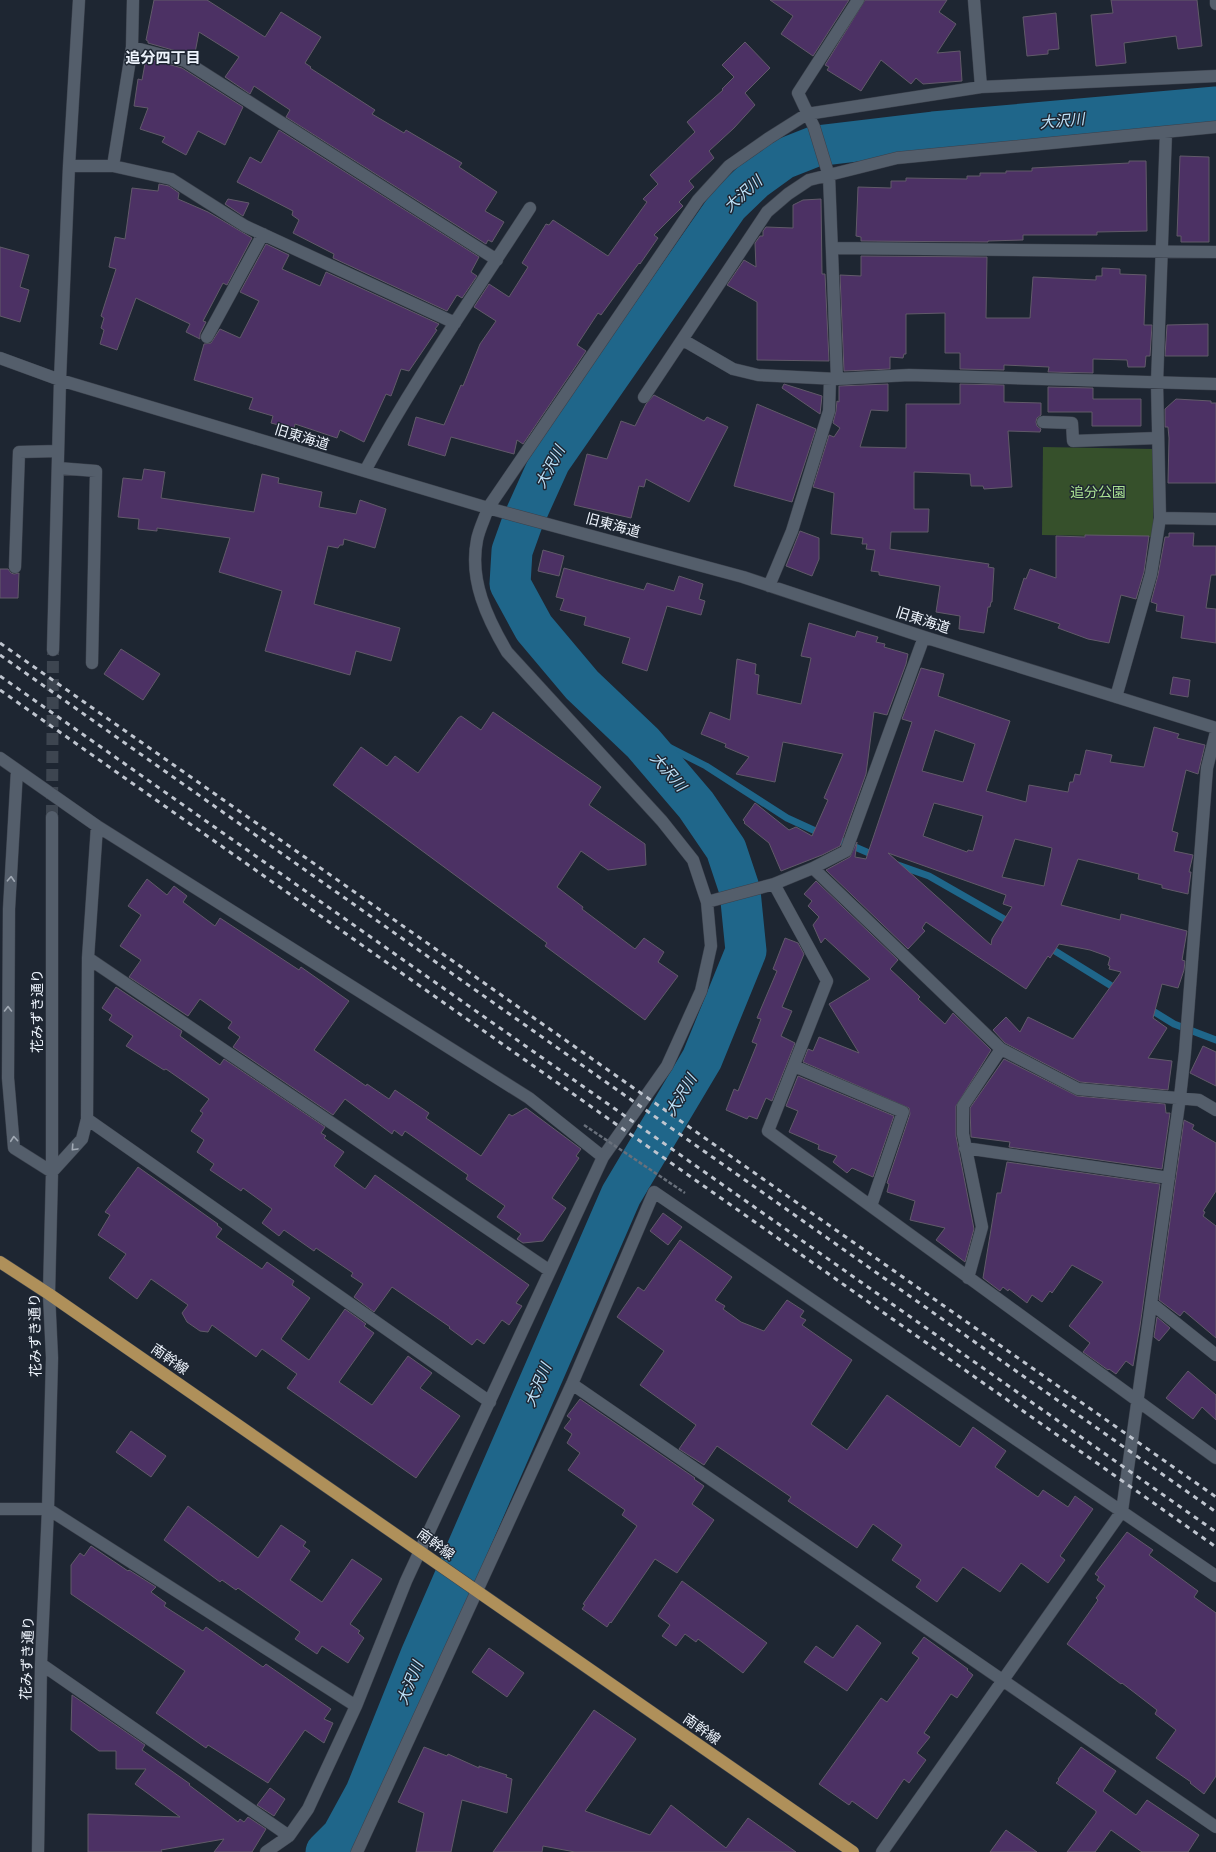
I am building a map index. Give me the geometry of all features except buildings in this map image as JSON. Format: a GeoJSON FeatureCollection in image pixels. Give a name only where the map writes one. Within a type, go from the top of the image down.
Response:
{"type":"FeatureCollection","features":[{"type":"Feature","properties":{"kind":"main road","name":"南幹線"},"geometry":{"type":"LineString","coordinates":[[0,1262],[49,1294],[853,1852]]}},
{"type":"Feature","properties":{"kind":"street"},"geometry":{"type":"LineString","coordinates":[[54,650],[60,380],[69,166],[79,0]]}},
{"type":"Feature","properties":{"kind":"street"},"geometry":{"type":"LineString","coordinates":[[113,166],[132,47],[133,0]]}},
{"type":"Feature","properties":{"kind":"street"},"geometry":{"type":"LineString","coordinates":[[769,586],[792,531],[829,412],[834,379],[833,248],[829,176],[814,127],[798,92],[858,0]]}},
{"type":"Feature","properties":{"kind":"street"},"geometry":{"type":"LineString","coordinates":[[974,0],[981,87]]}},
{"type":"Feature","properties":{"kind":"street"},"geometry":{"type":"LineString","coordinates":[[132,47],[185,61],[497,260]]}},
{"type":"Feature","properties":{"kind":"street"},"geometry":{"type":"LineString","coordinates":[[266,1852],[289,1836],[308,1809],[424,1554],[490,1402],[603,1157],[667,1066],[701,991],[711,946],[707,902],[693,860],[662,821],[506,652],[490,624],[476,580],[477,540],[488,508],[698,200],[729,166],[807,114],[981,87],[1216,76]]}},
{"type":"Feature","properties":{"kind":"street"},"geometry":{"type":"LineString","coordinates":[[644,397],[768,212],[788,194],[809,180],[897,158],[1216,127]]}},
{"type":"Feature","properties":{"kind":"street"},"geometry":{"type":"LineString","coordinates":[[1116,696],[1151,574],[1160,518],[1157,383],[1166,132]]}},
{"type":"Feature","properties":{"kind":"street"},"geometry":{"type":"LineString","coordinates":[[69,166],[113,166],[171,179],[245,226],[455,323]]}},
{"type":"Feature","properties":{"kind":"street"},"geometry":{"type":"LineString","coordinates":[[365,471],[393,420],[530,208]]}},
{"type":"Feature","properties":{"kind":"street"},"geometry":{"type":"LineString","coordinates":[[207,337],[263,234]]}},
{"type":"Feature","properties":{"kind":"street"},"geometry":{"type":"LineString","coordinates":[[833,248],[1216,252]]}},
{"type":"Feature","properties":{"kind":"street"},"geometry":{"type":"LineString","coordinates":[[683,340],[733,369],[758,375],[834,379],[909,375],[1216,384]]}},
{"type":"Feature","properties":{"kind":"street","name":"旧東海道"},"geometry":{"type":"LineString","coordinates":[[0,358],[60,380],[488,508],[550,523],[743,577],[1216,728]]}},
{"type":"Feature","properties":{"kind":"street"},"geometry":{"type":"LineString","coordinates":[[1043,422],[1072,423],[1073,441],[1158,438]]}},
{"type":"Feature","properties":{"kind":"street"},"geometry":{"type":"LineString","coordinates":[[16,567],[18,452],[58,451]]}},
{"type":"Feature","properties":{"kind":"street"},"geometry":{"type":"LineString","coordinates":[[58,468],[96,471],[92,663]]}},
{"type":"Feature","properties":{"kind":"street"},"geometry":{"type":"LineString","coordinates":[[1160,518],[1216,519]]}},
{"type":"Feature","properties":{"kind":"street"},"geometry":{"type":"LineString","coordinates":[[707,902],[774,884],[813,868],[846,851],[924,636]]}},
{"type":"Feature","properties":{"kind":"street"},"geometry":{"type":"LineString","coordinates":[[882,1852],[1122,1511],[1180,1097],[1186,1044],[1207,768],[1216,732]]}},
{"type":"Feature","properties":{"kind":"street"},"geometry":{"type":"LineString","coordinates":[[0,758],[97,826],[528,1098],[603,1157]]}},
{"type":"Feature","properties":{"kind":"street"},"geometry":{"type":"LineString","coordinates":[[17,770],[5,906],[4,1075],[14,1148],[52,1172],[82,1139],[87,1119],[88,958],[97,826]]}},
{"type":"Feature","properties":{"kind":"street","name":"花みずき通り"},"geometry":{"type":"LineString","coordinates":[[38,1852],[41,1664],[48,1509],[52,1358],[49,1294],[52,1172],[52,817]]}},
{"type":"Feature","properties":{"kind":"street"},"geometry":{"type":"LineString","coordinates":[[813,868],[1000,1048],[1078,1089],[1180,1097],[1199,1100],[1216,1110]]}},
{"type":"Feature","properties":{"kind":"street"},"geometry":{"type":"LineString","coordinates":[[774,884],[828,982],[768,1131],[1216,1458]]}},
{"type":"Feature","properties":{"kind":"street"},"geometry":{"type":"LineString","coordinates":[[88,958],[550,1271]]}},
{"type":"Feature","properties":{"kind":"street"},"geometry":{"type":"LineString","coordinates":[[968,1278],[982,1227],[965,1148],[963,1134],[963,1106],[1000,1048]]}},
{"type":"Feature","properties":{"kind":"street"},"geometry":{"type":"LineString","coordinates":[[794,1066],[903,1112],[871,1206]]}},
{"type":"Feature","properties":{"kind":"street"},"geometry":{"type":"LineString","coordinates":[[87,1119],[490,1402]]}},
{"type":"Feature","properties":{"kind":"street"},"geometry":{"type":"LineString","coordinates":[[965,1148],[1169,1178]]}},
{"type":"Feature","properties":{"kind":"street"},"geometry":{"type":"LineString","coordinates":[[357,1852],[472,1588],[572,1384],[654,1192],[1216,1576]]}},
{"type":"Feature","properties":{"kind":"street"},"geometry":{"type":"LineString","coordinates":[[1151,1303],[1216,1355]]}},
{"type":"Feature","properties":{"kind":"street"},"geometry":{"type":"LineString","coordinates":[[572,1384],[1216,1827]]}},
{"type":"Feature","properties":{"kind":"street"},"geometry":{"type":"LineString","coordinates":[[0,1509],[48,1509],[356,1706]]}},
{"type":"Feature","properties":{"kind":"street"},"geometry":{"type":"LineString","coordinates":[[41,1664],[289,1836]]}},
{"type":"Feature","properties":{"kind":"path"},"geometry":{"type":"LineString","coordinates":[[584,1125],[684,1193]]}},
{"type":"Feature","properties":{"kind":"green space","name":"追分公園"},"geometry":{"type":"Polygon","coordinates":[[[1043,447],[1154,449],[1153,537],[1042,535],[1043,447]]]}},
{"type":"Feature","properties":{"kind":"waterway","name":"大沢川"},"geometry":{"type":"LineString","coordinates":[[326,1852],[342,1836],[366,1792],[421,1655],[621,1195],[702,1059],[746,951],[740,891],[726,849],[696,805],[643,743],[582,685],[534,628],[510,584],[512,551],[522,523],[550,461],[728,205],[754,180],[783,159],[816,146],[933,132],[1216,107]]}},
{"type":"Feature","properties":{"kind":"waterway"},"geometry":{"type":"LineString","coordinates":[[622,723],[706,766],[787,818],[822,834]]}},
{"type":"Feature","properties":{"kind":"waterway"},"geometry":{"type":"LineString","coordinates":[[834,838],[876,856]]}},
{"type":"Feature","properties":{"kind":"waterway"},"geometry":{"type":"LineString","coordinates":[[895,864],[929,876],[1011,923]]}},
{"type":"Feature","properties":{"kind":"waterway"},"geometry":{"type":"LineString","coordinates":[[1047,946],[1118,990]]}},
{"type":"Feature","properties":{"kind":"waterway"},"geometry":{"type":"LineString","coordinates":[[1148,1008],[1174,1024],[1216,1040]]}},
{"type":"Feature","properties":{"kind":"tunnel"},"geometry":{"type":"LineString","coordinates":[[52,817],[53,650]]}},
{"type":"Feature","properties":{"kind":"railway"},"geometry":{"type":"LineString","coordinates":[[0,643],[1216,1497]]}},
{"type":"Feature","properties":{"kind":"railway"},"geometry":{"type":"LineString","coordinates":[[0,655],[1216,1512]]}},
{"type":"Feature","properties":{"kind":"railway"},"geometry":{"type":"LineString","coordinates":[[0,676],[1216,1532]]}},
{"type":"Feature","properties":{"kind":"railway"},"geometry":{"type":"LineString","coordinates":[[0,690],[1216,1547]]}},
{"type":"Feature","properties":{"kind":"district","name":"追分四丁目"},"geometry":{"type":"Point","coordinates":[163,58]}}]}
